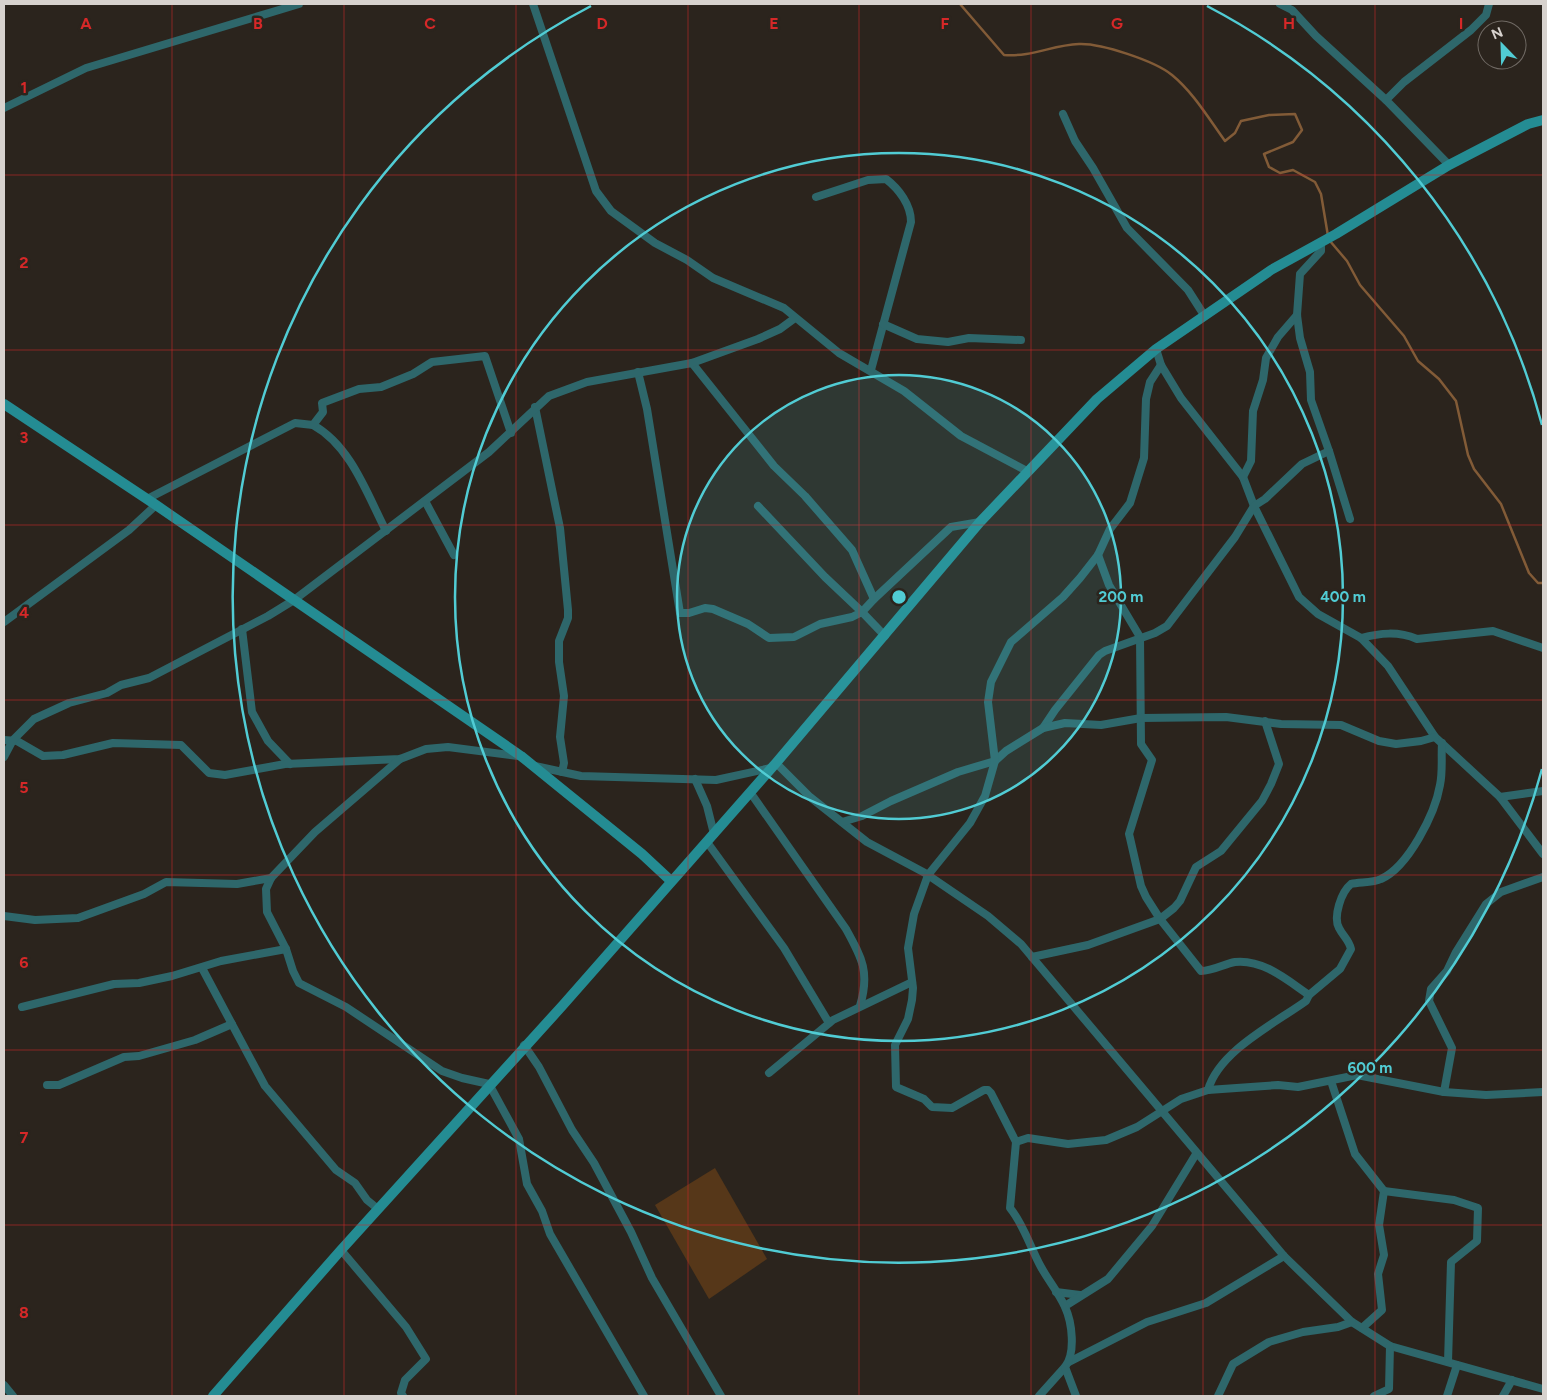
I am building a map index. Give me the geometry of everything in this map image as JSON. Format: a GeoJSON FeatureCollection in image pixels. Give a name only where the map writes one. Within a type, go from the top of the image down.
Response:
{"type":"FeatureCollection","features":[{"type":"Feature","properties":{"kind":"street"},"geometry":{"type":"LineString","coordinates":[[4,108],[86,68],[299,4]]}},
{"type":"Feature","properties":{"kind":"street"},"geometry":{"type":"LineString","coordinates":[[533,4],[600,199],[617,216],[655,243],[687,260],[713,278],[778,305],[839,353],[904,391],[961,436],[1027,471]]}},
{"type":"Feature","properties":{"kind":"street"},"geometry":{"type":"LineString","coordinates":[[1280,4],[1292,10],[1323,43],[1386,100],[1449,165]]}},
{"type":"Feature","properties":{"kind":"street"},"geometry":{"type":"LineString","coordinates":[[1386,100],[1404,82],[1471,30],[1486,15],[1489,4]]}},
{"type":"Feature","properties":{"kind":"street"},"geometry":{"type":"LineString","coordinates":[[1063,114],[1075,141],[1093,168],[1127,228],[1188,290],[1204,315]]}},
{"type":"Feature","properties":{"kind":"street"},"geometry":{"type":"LineString","coordinates":[[213,1396],[341,1250],[524,1045],[563,1005],[710,838],[885,636],[980,522],[1097,399],[1156,349],[1271,270],[1336,234],[1449,165],[1528,124],[1543,120]]}},
{"type":"Feature","properties":{"kind":"street"},"geometry":{"type":"LineString","coordinates":[[816,197],[876,179],[886,180],[897,188],[911,215],[911,222],[870,370]]}},
{"type":"Feature","properties":{"kind":"street"},"geometry":{"type":"LineString","coordinates":[[1324,241],[1322,251],[1300,274],[1297,315],[1300,338],[1310,372],[1311,400],[1350,519]]}},
{"type":"Feature","properties":{"kind":"street"},"geometry":{"type":"LineString","coordinates":[[1243,477],[1250,461],[1253,411],[1270,349],[1297,315]]}},
{"type":"Feature","properties":{"kind":"street"},"geometry":{"type":"LineString","coordinates":[[4,757],[13,740],[30,722],[41,716],[70,703],[107,693],[121,685],[149,678],[242,630],[294,600],[511,433],[535,407],[549,396],[587,382],[692,363],[758,339],[780,329],[795,318]]}},
{"type":"Feature","properties":{"kind":"street"},"geometry":{"type":"LineString","coordinates":[[883,324],[917,339],[948,342],[969,338],[1021,340]]}},
{"type":"Feature","properties":{"kind":"street"},"geometry":{"type":"LineString","coordinates":[[1156,349],[1161,365],[1181,398],[1243,477],[1254,506],[1299,597],[1318,614],[1361,638],[1388,666],[1435,737],[1500,797],[1543,854]]}},
{"type":"Feature","properties":{"kind":"street"},"geometry":{"type":"LineString","coordinates":[[313,424],[323,412],[322,403],[332,398],[358,389],[381,387],[413,374],[432,362],[462,360],[482,355],[485,356],[511,433]]}},
{"type":"Feature","properties":{"kind":"street"},"geometry":{"type":"LineString","coordinates":[[692,363],[774,466],[805,496],[852,550],[874,599]]}},
{"type":"Feature","properties":{"kind":"street"},"geometry":{"type":"LineString","coordinates":[[1076,1396],[1067,1365],[1071,1341],[1065,1306],[1041,1267],[1018,1218],[1010,1208],[1016,1142],[988,1090],[984,1090],[952,1108],[932,1106],[924,1100],[896,1087],[895,1045],[908,1019],[912,982],[908,948],[914,914],[928,875],[979,809],[985,796],[995,761],[988,702],[991,682],[1006,649],[1014,638],[1063,597],[1098,555],[1110,528],[1130,503],[1144,458],[1146,399],[1150,382],[1161,365]]}},
{"type":"Feature","properties":{"kind":"street"},"geometry":{"type":"LineString","coordinates":[[638,372],[647,409],[680,613],[689,613],[705,608],[713,609],[748,624],[769,638],[794,637],[820,624],[852,617],[862,612],[951,527],[980,522]]}},
{"type":"Feature","properties":{"kind":"street"},"geometry":{"type":"LineString","coordinates":[[4,404],[152,502],[521,756],[642,854],[671,881]]}},
{"type":"Feature","properties":{"kind":"street"},"geometry":{"type":"LineString","coordinates":[[535,407],[560,528],[568,610],[568,618],[559,641],[559,662],[564,696],[560,737],[564,763],[562,772]]}},
{"type":"Feature","properties":{"kind":"street"},"geometry":{"type":"LineString","coordinates":[[4,622],[129,530],[152,502],[294,423],[313,424],[324,430],[348,459],[386,531]]}},
{"type":"Feature","properties":{"kind":"street"},"geometry":{"type":"LineString","coordinates":[[1043,728],[1055,710],[1104,651],[1155,633],[1167,626],[1235,537],[1254,506],[1265,499],[1302,464],[1329,451]]}},
{"type":"Feature","properties":{"kind":"street"},"geometry":{"type":"LineString","coordinates":[[425,501],[454,555]]}},
{"type":"Feature","properties":{"kind":"street"},"geometry":{"type":"LineString","coordinates":[[758,506],[826,578],[885,636]]}},
{"type":"Feature","properties":{"kind":"street"},"geometry":{"type":"LineString","coordinates":[[1098,555],[1108,585],[1140,637],[1141,744],[1152,760],[1146,785],[1129,834],[1141,886],[1160,918],[1201,971],[1228,963],[1249,962],[1268,968],[1309,995]]}},
{"type":"Feature","properties":{"kind":"street"},"geometry":{"type":"LineString","coordinates":[[242,630],[252,712],[268,741],[290,764]]}},
{"type":"Feature","properties":{"kind":"street"},"geometry":{"type":"LineString","coordinates":[[1361,638],[1383,633],[1407,634],[1417,638],[1488,631],[1513,636],[1543,648]]}},
{"type":"Feature","properties":{"kind":"street"},"geometry":{"type":"LineString","coordinates":[[842,822],[862,816],[891,801],[958,772],[995,761],[1006,751],[1043,728],[1065,723],[1101,725],[1141,718],[1226,717],[1282,724],[1341,726],[1379,741],[1396,744],[1435,737]]}},
{"type":"Feature","properties":{"kind":"street"},"geometry":{"type":"LineString","coordinates":[[1032,957],[1088,945],[1160,918],[1180,901],[1196,867],[1221,851],[1262,801],[1271,784],[1279,764],[1265,721]]}},
{"type":"Feature","properties":{"kind":"street"},"geometry":{"type":"LineString","coordinates":[[4,740],[13,740],[43,756],[63,755],[113,743],[181,745],[209,773],[220,775],[290,764],[400,759],[426,749],[448,747],[521,756]]}},
{"type":"Feature","properties":{"kind":"street"},"geometry":{"type":"LineString","coordinates":[[1208,1090],[1213,1079],[1244,1042],[1306,1002],[1309,995],[1340,970],[1351,949],[1346,937],[1338,926],[1337,916],[1344,891],[1351,884],[1380,880],[1406,858],[1432,812],[1440,786],[1442,743]]}},
{"type":"Feature","properties":{"kind":"street"},"geometry":{"type":"LineString","coordinates":[[400,759],[315,832],[271,878],[266,888],[267,912],[286,949],[296,978],[307,988],[346,1007],[442,1071],[489,1084],[516,1132],[527,1184],[542,1211],[550,1234],[644,1396]]}},
{"type":"Feature","properties":{"kind":"street"},"geometry":{"type":"LineString","coordinates":[[533,765],[581,776],[716,780],[774,765]]}},
{"type":"Feature","properties":{"kind":"street"},"geometry":{"type":"LineString","coordinates":[[774,765],[810,797],[887,855],[928,875],[988,916],[1021,944],[1164,1112],[1196,1154],[1284,1256],[1352,1322],[1390,1346],[1543,1389]]}},
{"type":"Feature","properties":{"kind":"street"},"geometry":{"type":"LineString","coordinates":[[695,779],[705,801],[710,838],[784,948],[829,1023]]}},
{"type":"Feature","properties":{"kind":"street"},"geometry":{"type":"LineString","coordinates":[[1500,797],[1543,791]]}},
{"type":"Feature","properties":{"kind":"street"},"geometry":{"type":"LineString","coordinates":[[750,792],[846,929],[858,952],[865,970],[866,980],[860,1006]]}},
{"type":"Feature","properties":{"kind":"street"},"geometry":{"type":"LineString","coordinates":[[1444,1092],[1452,1048],[1429,1002],[1429,995],[1448,971],[1456,952],[1490,899],[1501,892],[1543,877]]}},
{"type":"Feature","properties":{"kind":"street"},"geometry":{"type":"LineString","coordinates":[[4,916],[35,920],[78,918],[144,894],[166,882],[237,884],[271,878]]}},
{"type":"Feature","properties":{"kind":"street"},"geometry":{"type":"LineString","coordinates":[[22,1007],[114,984],[139,982],[202,968],[222,961],[286,949]]}},
{"type":"Feature","properties":{"kind":"street"},"geometry":{"type":"LineString","coordinates":[[202,968],[264,1086],[336,1170],[355,1183],[367,1200],[378,1209]]}},
{"type":"Feature","properties":{"kind":"street"},"geometry":{"type":"LineString","coordinates":[[769,1073],[829,1023],[860,1006],[912,982]]}},
{"type":"Feature","properties":{"kind":"street"},"geometry":{"type":"LineString","coordinates":[[47,1085],[59,1085],[124,1057],[139,1056],[195,1040],[232,1024]]}},
{"type":"Feature","properties":{"kind":"street"},"geometry":{"type":"LineString","coordinates":[[524,1045],[539,1067],[572,1130],[594,1163],[631,1232],[652,1278],[721,1396]]}},
{"type":"Feature","properties":{"kind":"street"},"geometry":{"type":"LineString","coordinates":[[1016,1142],[1028,1138],[1068,1144],[1106,1140],[1164,1112],[1181,1099],[1208,1090],[1278,1085],[1298,1087],[1364,1075],[1444,1092],[1486,1095],[1543,1092]]}},
{"type":"Feature","properties":{"kind":"street"},"geometry":{"type":"LineString","coordinates":[[1331,1081],[1356,1154],[1384,1191],[1379,1233],[1384,1255],[1378,1274],[1382,1310],[1362,1328]]}},
{"type":"Feature","properties":{"kind":"street"},"geometry":{"type":"LineString","coordinates":[[1065,1306],[1108,1279],[1152,1226],[1196,1154]]}},
{"type":"Feature","properties":{"kind":"street"},"geometry":{"type":"LineString","coordinates":[[1384,1191],[1454,1200],[1478,1208],[1477,1241],[1451,1262],[1448,1362]]}},
{"type":"Feature","properties":{"kind":"street"},"geometry":{"type":"LineString","coordinates":[[341,1250],[406,1327],[426,1359],[405,1380],[401,1393],[403,1396]]}},
{"type":"Feature","properties":{"kind":"street"},"geometry":{"type":"LineString","coordinates":[[1039,1396],[1067,1365],[1147,1322],[1206,1303],[1284,1256]]}},
{"type":"Feature","properties":{"kind":"street"},"geometry":{"type":"LineString","coordinates":[[1056,1292],[1080,1295]]}},
{"type":"Feature","properties":{"kind":"street"},"geometry":{"type":"LineString","coordinates":[[1218,1396],[1233,1364],[1269,1342],[1303,1332],[1329,1330],[1352,1322]]}},
{"type":"Feature","properties":{"kind":"street"},"geometry":{"type":"LineString","coordinates":[[1374,1396],[1389,1389],[1390,1346]]}},
{"type":"Feature","properties":{"kind":"street"},"geometry":{"type":"LineString","coordinates":[[1447,1396],[1457,1365]]}},
{"type":"Feature","properties":{"kind":"street"},"geometry":{"type":"LineString","coordinates":[[1503,1396],[1512,1380]]}},
{"type":"Feature","properties":{"kind":"street"},"geometry":{"type":"LineString","coordinates":[[4,1385],[13,1396]]}},
{"type":"Feature","properties":{"kind":"shaded area"},"geometry":{"type":"Polygon","coordinates":[[[715,1168],[767,1259],[709,1299],[655,1205],[715,1168]]]}},
{"type":"Feature","properties":{"kind":"waterway"},"geometry":{"type":"LineString","coordinates":[[960,4],[1004,55],[1024,54],[1069,45],[1089,44],[1114,50],[1153,64],[1172,75],[1187,89],[1225,141],[1235,133],[1241,121],[1269,115],[1295,114],[1302,130],[1293,142],[1264,154],[1269,167],[1280,173],[1293,170],[1315,182],[1321,194],[1328,236]]}},
{"type":"Feature","properties":{"kind":"waterway"},"geometry":{"type":"LineString","coordinates":[[1330,241],[1347,261],[1360,285],[1404,336],[1418,361],[1439,379],[1456,401],[1468,455],[1474,469],[1501,504],[1529,573],[1538,583],[1543,583]]}}]}
